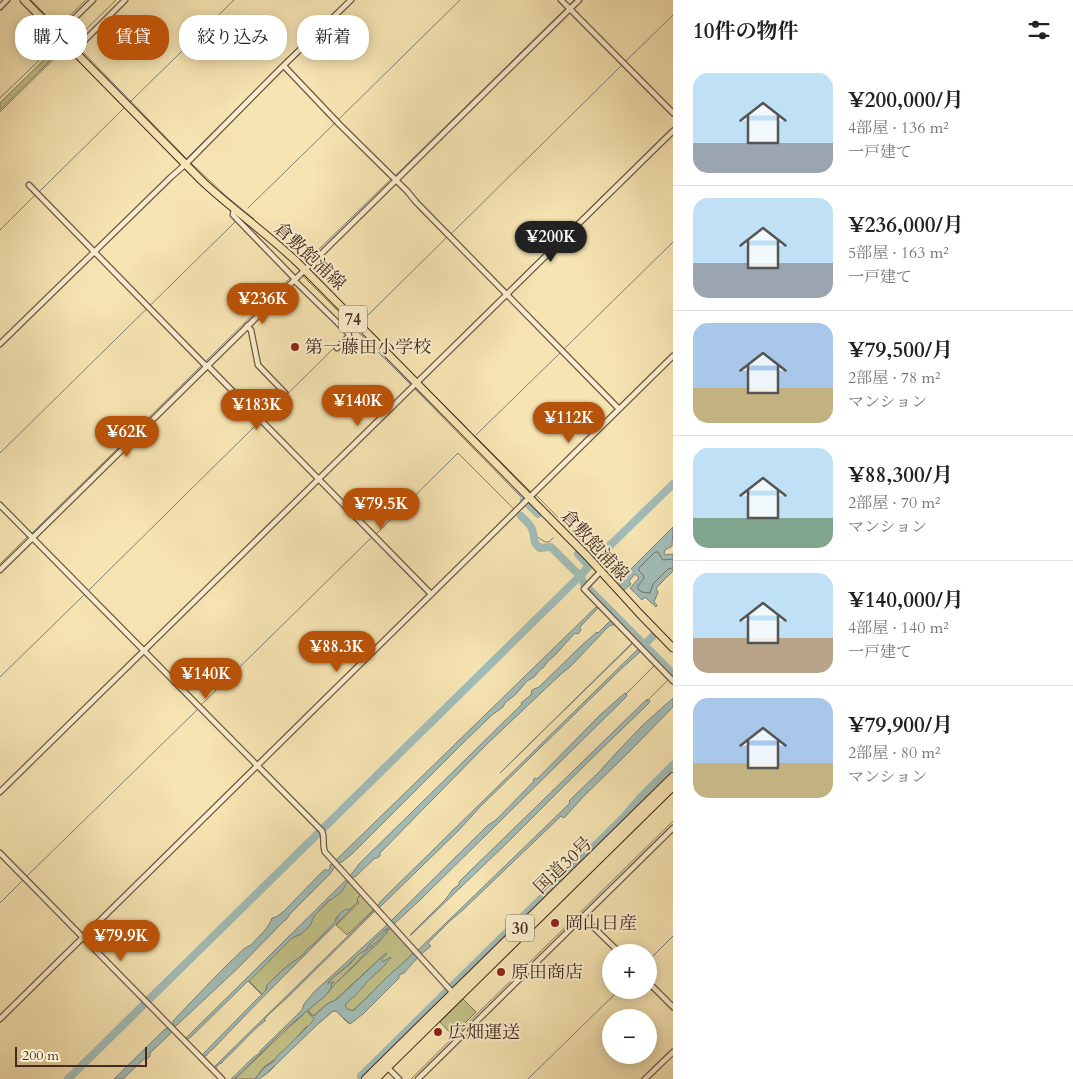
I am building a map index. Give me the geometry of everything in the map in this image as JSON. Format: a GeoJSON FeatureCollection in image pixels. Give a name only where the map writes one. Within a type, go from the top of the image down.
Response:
{"type":"FeatureCollection","features":[{"type":"Feature","properties":{"kind":"highway","name":"国道30号"},"geometry":{"type":"LineString","coordinates":[[375,1079],[385,1065],[452,992],[673,777]]}},
{"type":"Feature","properties":{"kind":"highway","name":"国道30号"},"geometry":{"type":"LineString","coordinates":[[452,992],[673,786]]}},
{"type":"Feature","properties":{"kind":"highway","name":"国道30号"},"geometry":{"type":"LineString","coordinates":[[366,1079],[385,1065]]}},
{"type":"Feature","properties":{"kind":"main road","name":"倉敷飽浦線"},"geometry":{"type":"LineString","coordinates":[[24,0],[39,15]]}},
{"type":"Feature","properties":{"kind":"main road","name":"倉敷飽浦線"},"geometry":{"type":"LineString","coordinates":[[83,60],[213,192],[276,242],[354,326],[530,498],[673,648]]}},
{"type":"Feature","properties":{"kind":"street"},"geometry":{"type":"LineString","coordinates":[[0,7],[7,0]]}},
{"type":"Feature","properties":{"kind":"street"},"geometry":{"type":"LineString","coordinates":[[78,15],[93,0]]}},
{"type":"Feature","properties":{"kind":"street"},"geometry":{"type":"LineString","coordinates":[[87,38],[125,0]]}},
{"type":"Feature","properties":{"kind":"street"},"geometry":{"type":"LineString","coordinates":[[0,344],[93,250],[185,164],[351,0]]}},
{"type":"Feature","properties":{"kind":"street"},"geometry":{"type":"LineString","coordinates":[[561,0],[673,114]]}},
{"type":"Feature","properties":{"kind":"street"},"geometry":{"type":"LineString","coordinates":[[0,570],[304,270],[394,178],[579,0]]}},
{"type":"Feature","properties":{"kind":"street"},"geometry":{"type":"LineString","coordinates":[[284,66],[618,407]]}},
{"type":"Feature","properties":{"kind":"street"},"geometry":{"type":"LineString","coordinates":[[0,792],[673,131]]}},
{"type":"Feature","properties":{"kind":"street"},"geometry":{"type":"LineString","coordinates":[[29,186],[431,594]]}},
{"type":"Feature","properties":{"kind":"street"},"geometry":{"type":"LineString","coordinates":[[234,209],[233,215],[348,333]]}},
{"type":"Feature","properties":{"kind":"street"},"geometry":{"type":"LineString","coordinates":[[247,326],[252,330],[258,365],[285,392]]}},
{"type":"Feature","properties":{"kind":"street"},"geometry":{"type":"LineString","coordinates":[[337,348],[349,336],[348,333],[354,326]]}},
{"type":"Feature","properties":{"kind":"street"},"geometry":{"type":"LineString","coordinates":[[0,1019],[82,936],[530,498],[618,407],[673,356]]}},
{"type":"Feature","properties":{"kind":"street"},"geometry":{"type":"LineString","coordinates":[[0,505],[320,830],[324,836],[323,848],[325,852],[452,992]]}},
{"type":"Feature","properties":{"kind":"street"},"geometry":{"type":"LineString","coordinates":[[601,572],[584,589],[673,681]]}},
{"type":"Feature","properties":{"kind":"street"},"geometry":{"type":"LineString","coordinates":[[418,1079],[673,828]]}},
{"type":"Feature","properties":{"kind":"street"},"geometry":{"type":"LineString","coordinates":[[0,853],[222,1079]]}},
{"type":"Feature","properties":{"kind":"street"},"geometry":{"type":"LineString","coordinates":[[583,917],[611,944]]}},
{"type":"Feature","properties":{"kind":"street"},"geometry":{"type":"LineString","coordinates":[[657,991],[673,1007]]}},
{"type":"Feature","properties":{"kind":"street"},"geometry":{"type":"LineString","coordinates":[[645,1079],[673,1052]]}},
{"type":"Feature","properties":{"kind":"street"},"geometry":{"type":"LineString","coordinates":[[385,1065],[399,1079]]}},
{"type":"Feature","properties":{"kind":"green space"},"geometry":{"type":"Polygon","coordinates":[[[44,60],[51,60],[0,110],[0,103],[44,60]]]}},
{"type":"Feature","properties":{"kind":"green space"},"geometry":{"type":"Polygon","coordinates":[[[349,880],[374,909],[347,935],[336,925],[359,903],[336,918],[335,922],[303,955],[286,967],[267,985],[262,995],[248,981],[292,938],[301,934],[314,916],[349,880]]]}},
{"type":"Feature","properties":{"kind":"green space"},"geometry":{"type":"Polygon","coordinates":[[[391,927],[414,952],[352,1011],[344,1005],[383,966],[389,958],[382,962],[381,960],[386,953],[335,1000],[313,1016],[308,1010],[331,989],[332,982],[327,984],[328,982],[351,963],[386,928],[391,927]]]}},
{"type":"Feature","properties":{"kind":"green space"},"geometry":{"type":"Polygon","coordinates":[[[463,999],[476,1012],[452,1035],[440,1022],[463,999]]]}},
{"type":"Feature","properties":{"kind":"green space"},"geometry":{"type":"Polygon","coordinates":[[[338,1003],[337,1009],[352,1022],[350,1024],[338,1012],[333,1011],[319,1023],[316,1020],[307,1029],[307,1026],[296,1038],[298,1043],[285,1053],[267,1074],[259,1077],[274,1060],[264,1067],[255,1079],[235,1079],[307,1011],[314,1019],[328,1007],[338,1003]]]}},
{"type":"Feature","properties":{"kind":"water"},"geometry":{"type":"Polygon","coordinates":[[[673,527],[672,546],[665,550],[664,553],[665,555],[673,554],[673,571],[656,588],[658,592],[654,602],[657,605],[656,607],[645,597],[642,600],[630,588],[639,578],[635,574],[629,581],[631,584],[623,591],[617,584],[673,527]]]}},
{"type":"Feature","properties":{"kind":"water"},"geometry":{"type":"Polygon","coordinates":[[[596,607],[598,608],[580,627],[581,630],[578,634],[575,633],[534,677],[527,681],[503,707],[464,742],[353,853],[338,863],[336,860],[596,607]]]}},
{"type":"Feature","properties":{"kind":"water"},"geometry":{"type":"Polygon","coordinates":[[[611,620],[615,624],[608,627],[570,667],[487,744],[380,853],[380,856],[375,858],[355,877],[352,878],[350,876],[360,863],[531,695],[532,690],[539,687],[611,620]]]}},
{"type":"Feature","properties":{"kind":"water"},"geometry":{"type":"Polygon","coordinates":[[[633,642],[631,645],[500,773],[633,642]]]}},
{"type":"Feature","properties":{"kind":"water"},"geometry":{"type":"Polygon","coordinates":[[[639,648],[640,652],[379,908],[377,907],[381,901],[639,648]]]}},
{"type":"Feature","properties":{"kind":"water"},"geometry":{"type":"Polygon","coordinates":[[[625,693],[627,694],[626,697],[420,900],[394,924],[391,921],[488,825],[496,820],[535,778],[537,779],[601,714],[625,693]]]}},
{"type":"Feature","properties":{"kind":"water"},"geometry":{"type":"Polygon","coordinates":[[[673,698],[673,707],[629,752],[564,818],[561,816],[451,920],[428,943],[431,946],[420,955],[417,951],[570,803],[569,801],[643,725],[673,698]]]}},
{"type":"Feature","properties":{"kind":"water"},"geometry":{"type":"Polygon","coordinates":[[[648,699],[650,701],[648,704],[508,842],[410,935],[445,900],[469,872],[648,699]]]}},
{"type":"Feature","properties":{"kind":"water"},"geometry":{"type":"Polygon","coordinates":[[[333,863],[336,865],[330,874],[286,920],[239,967],[176,1026],[173,1026],[173,1021],[230,962],[251,945],[266,929],[272,918],[283,912],[323,871],[326,869],[328,871],[333,863]]]}},
{"type":"Feature","properties":{"kind":"water"},"geometry":{"type":"Polygon","coordinates":[[[348,878],[362,894],[357,899],[361,894],[349,880],[341,892],[329,900],[314,916],[310,926],[301,934],[292,938],[249,981],[262,994],[248,981],[193,1035],[187,1040],[186,1038],[348,878]]]}},
{"type":"Feature","properties":{"kind":"water"},"geometry":{"type":"Polygon","coordinates":[[[358,902],[206,1056],[203,1056],[266,990],[267,985],[286,967],[303,955],[335,922],[340,913],[346,909],[349,910],[358,902]]]}},
{"type":"Feature","properties":{"kind":"water"},"geometry":{"type":"Polygon","coordinates":[[[375,909],[266,1017],[265,1021],[215,1069],[215,1066],[375,909]]]}},
{"type":"Feature","properties":{"kind":"water"},"geometry":{"type":"Polygon","coordinates":[[[388,924],[391,927],[387,933],[325,996],[308,1010],[310,1014],[314,1016],[327,1004],[336,1000],[386,953],[381,960],[383,962],[391,958],[345,1005],[347,1009],[353,1011],[414,952],[418,957],[363,1014],[350,1024],[336,1011],[333,1011],[266,1074],[259,1079],[255,1079],[312,1022],[314,1019],[307,1011],[284,1030],[238,1076],[231,1079],[252,1058],[260,1053],[302,1010],[304,1004],[314,992],[388,924]],[[388,928],[355,958],[349,966],[328,982],[334,982],[331,988],[376,943],[388,928]]]}},
{"type":"Feature","properties":{"kind":"water"},"geometry":{"type":"Polygon","coordinates":[[[170,1028],[171,1033],[150,1053],[147,1059],[144,1059],[123,1079],[114,1079],[165,1029],[170,1028]]]}},
{"type":"Feature","properties":{"kind":"waterway"},"geometry":{"type":"LineString","coordinates":[[0,10],[10,0]]}},
{"type":"Feature","properties":{"kind":"waterway"},"geometry":{"type":"LineString","coordinates":[[31,0],[46,15]]}},
{"type":"Feature","properties":{"kind":"waterway"},"geometry":{"type":"LineString","coordinates":[[70,15],[86,0]]}},
{"type":"Feature","properties":{"kind":"waterway"},"geometry":{"type":"LineString","coordinates":[[87,28],[116,0]]}},
{"type":"Feature","properties":{"kind":"waterway"},"geometry":{"type":"LineString","coordinates":[[129,103],[234,0]]}},
{"type":"Feature","properties":{"kind":"waterway"},"geometry":{"type":"LineString","coordinates":[[332,15],[347,0]]}},
{"type":"Feature","properties":{"kind":"waterway"},"geometry":{"type":"LineString","coordinates":[[338,120],[460,0]]}},
{"type":"Feature","properties":{"kind":"waterway"},"geometry":{"type":"LineString","coordinates":[[569,5],[574,0]]}},
{"type":"Feature","properties":{"kind":"waterway"},"geometry":{"type":"LineString","coordinates":[[395,176],[566,8]]}},
{"type":"Feature","properties":{"kind":"waterway"},"geometry":{"type":"LineString","coordinates":[[625,62],[673,15]]}},
{"type":"Feature","properties":{"kind":"waterway"},"geometry":{"type":"LineString","coordinates":[[87,56],[187,159]]}},
{"type":"Feature","properties":{"kind":"waterway"},"geometry":{"type":"LineString","coordinates":[[0,98],[39,60]]}},
{"type":"Feature","properties":{"kind":"waterway"},"geometry":{"type":"LineString","coordinates":[[0,112],[53,60]]}},
{"type":"Feature","properties":{"kind":"waterway"},"geometry":{"type":"LineString","coordinates":[[450,235],[622,65]]}},
{"type":"Feature","properties":{"kind":"waterway"},"geometry":{"type":"LineString","coordinates":[[186,159],[258,88]]}},
{"type":"Feature","properties":{"kind":"waterway"},"geometry":{"type":"LineString","coordinates":[[39,192],[124,108]]}},
{"type":"Feature","properties":{"kind":"waterway"},"geometry":{"type":"LineString","coordinates":[[248,208],[335,123]]}},
{"type":"Feature","properties":{"kind":"waterway"},"geometry":{"type":"LineString","coordinates":[[506,291],[673,127]]}},
{"type":"Feature","properties":{"kind":"waterway"},"geometry":{"type":"LineString","coordinates":[[192,164],[253,220]]}},
{"type":"Feature","properties":{"kind":"waterway"},"geometry":{"type":"LineString","coordinates":[[99,245],[179,166]]}},
{"type":"Feature","properties":{"kind":"waterway"},"geometry":{"type":"LineString","coordinates":[[306,262],[392,178]]}},
{"type":"Feature","properties":{"kind":"waterway"},"geometry":{"type":"LineString","coordinates":[[0,230],[36,194]]}},
{"type":"Feature","properties":{"kind":"waterway"},"geometry":{"type":"LineString","coordinates":[[0,453],[236,221]]}},
{"type":"Feature","properties":{"kind":"waterway"},"geometry":{"type":"LineString","coordinates":[[361,322],[447,237]]}},
{"type":"Feature","properties":{"kind":"waterway"},"geometry":{"type":"LineString","coordinates":[[564,349],[673,242]]}},
{"type":"Feature","properties":{"kind":"waterway"},"geometry":{"type":"LineString","coordinates":[[303,276],[352,325]]}},
{"type":"Feature","properties":{"kind":"waterway"},"geometry":{"type":"LineString","coordinates":[[205,362],[291,277]]}},
{"type":"Feature","properties":{"kind":"waterway"},"geometry":{"type":"LineString","coordinates":[[418,378],[503,294]]}},
{"type":"Feature","properties":{"kind":"waterway"},"geometry":{"type":"LineString","coordinates":[[354,328],[411,385]]}},
{"type":"Feature","properties":{"kind":"waterway"},"geometry":{"type":"LineString","coordinates":[[352,333],[356,328]]}},
{"type":"Feature","properties":{"kind":"waterway"},"geometry":{"type":"LineString","coordinates":[[262,419],[336,346]]}},
{"type":"Feature","properties":{"kind":"waterway"},"geometry":{"type":"LineString","coordinates":[[476,435],[561,352]]}},
{"type":"Feature","properties":{"kind":"waterway"},"geometry":{"type":"LineString","coordinates":[[618,406],[673,353]]}},
{"type":"Feature","properties":{"kind":"waterway"},"geometry":{"type":"LineString","coordinates":[[31,534],[202,365]]}},
{"type":"Feature","properties":{"kind":"waterway"},"geometry":{"type":"LineString","coordinates":[[421,382],[467,428]]}},
{"type":"Feature","properties":{"kind":"waterway"},"geometry":{"type":"LineString","coordinates":[[318,476],[412,384]]}},
{"type":"Feature","properties":{"kind":"waterway"},"geometry":{"type":"LineString","coordinates":[[414,388],[524,500]]}},
{"type":"Feature","properties":{"kind":"waterway"},"geometry":{"type":"LineString","coordinates":[[530,494],[615,409]]}},
{"type":"Feature","properties":{"kind":"waterway"},"geometry":{"type":"LineString","coordinates":[[88,591],[259,422]]}},
{"type":"Feature","properties":{"kind":"waterway"},"geometry":{"type":"LineString","coordinates":[[474,435],[530,491]]}},
{"type":"Feature","properties":{"kind":"waterway"},"geometry":{"type":"LineString","coordinates":[[376,534],[458,453],[514,509],[430,592]]}},
{"type":"Feature","properties":{"kind":"waterway"},"geometry":{"type":"LineString","coordinates":[[143,648],[315,479]]}},
{"type":"Feature","properties":{"kind":"waterway"},"geometry":{"type":"LineString","coordinates":[[595,560],[673,484]]}},
{"type":"Feature","properties":{"kind":"waterway"},"geometry":{"type":"LineString","coordinates":[[536,495],[598,558]]}},
{"type":"Feature","properties":{"kind":"waterway"},"geometry":{"type":"LineString","coordinates":[[515,508],[525,499]]}},
{"type":"Feature","properties":{"kind":"waterway"},"geometry":{"type":"LineString","coordinates":[[524,500],[538,514]]}},
{"type":"Feature","properties":{"kind":"waterway"},"geometry":{"type":"LineString","coordinates":[[68,1079],[580,576],[551,547],[540,548],[537,546],[531,527],[521,516]]}},
{"type":"Feature","properties":{"kind":"waterway"},"geometry":{"type":"LineString","coordinates":[[533,534],[545,542],[549,542],[553,538]]}},
{"type":"Feature","properties":{"kind":"waterway"},"geometry":{"type":"LineString","coordinates":[[0,564],[28,536]]}},
{"type":"Feature","properties":{"kind":"waterway"},"geometry":{"type":"LineString","coordinates":[[201,705],[372,537]]}},
{"type":"Feature","properties":{"kind":"waterway"},"geometry":{"type":"LineString","coordinates":[[578,554],[589,566],[580,576],[585,585],[673,674]]}},
{"type":"Feature","properties":{"kind":"waterway"},"geometry":{"type":"LineString","coordinates":[[0,677],[85,594]]}},
{"type":"Feature","properties":{"kind":"waterway"},"geometry":{"type":"LineString","coordinates":[[257,762],[428,594]]}},
{"type":"Feature","properties":{"kind":"waterway"},"geometry":{"type":"LineString","coordinates":[[644,645],[654,635]]}},
{"type":"Feature","properties":{"kind":"waterway"},"geometry":{"type":"LineString","coordinates":[[83,708],[140,651]]}},
{"type":"Feature","properties":{"kind":"waterway"},"geometry":{"type":"LineString","coordinates":[[626,694],[654,666]]}},
{"type":"Feature","properties":{"kind":"waterway"},"geometry":{"type":"LineString","coordinates":[[647,701],[668,680]]}},
{"type":"Feature","properties":{"kind":"waterway"},"geometry":{"type":"LineString","coordinates":[[26,877],[198,709]]}},
{"type":"Feature","properties":{"kind":"waterway"},"geometry":{"type":"LineString","coordinates":[[83,934],[255,765]]}},
{"type":"Feature","properties":{"kind":"waterway"},"geometry":{"type":"LineString","coordinates":[[361,1076],[623,818],[673,765]]}},
{"type":"Feature","properties":{"kind":"waterway"},"geometry":{"type":"LineString","coordinates":[[411,1079],[673,821]]}},
{"type":"Feature","properties":{"kind":"waterway"},"geometry":{"type":"LineString","coordinates":[[0,903],[23,880]]}},
{"type":"Feature","properties":{"kind":"waterway"},"geometry":{"type":"LineString","coordinates":[[657,952],[673,936]]}},
{"type":"Feature","properties":{"kind":"waterway"},"geometry":{"type":"LineString","coordinates":[[0,1015],[80,937]]}},
{"type":"Feature","properties":{"kind":"waterway"},"geometry":{"type":"LineString","coordinates":[[528,1079],[610,999]]}},
{"type":"Feature","properties":{"kind":"waterway"},"geometry":{"type":"LineString","coordinates":[[358,1079],[361,1076]]}},
{"type":"Feature","properties":{"kind":"place","name":"第一藤田小学校"},"geometry":{"type":"Point","coordinates":[295,347]}},
{"type":"Feature","properties":{"kind":"place","name":"岡山日産"},"geometry":{"type":"Point","coordinates":[555,923]}},
{"type":"Feature","properties":{"kind":"place","name":"原田商店"},"geometry":{"type":"Point","coordinates":[501,972]}},
{"type":"Feature","properties":{"kind":"place","name":"広畑運送"},"geometry":{"type":"Point","coordinates":[438,1032]}}]}
